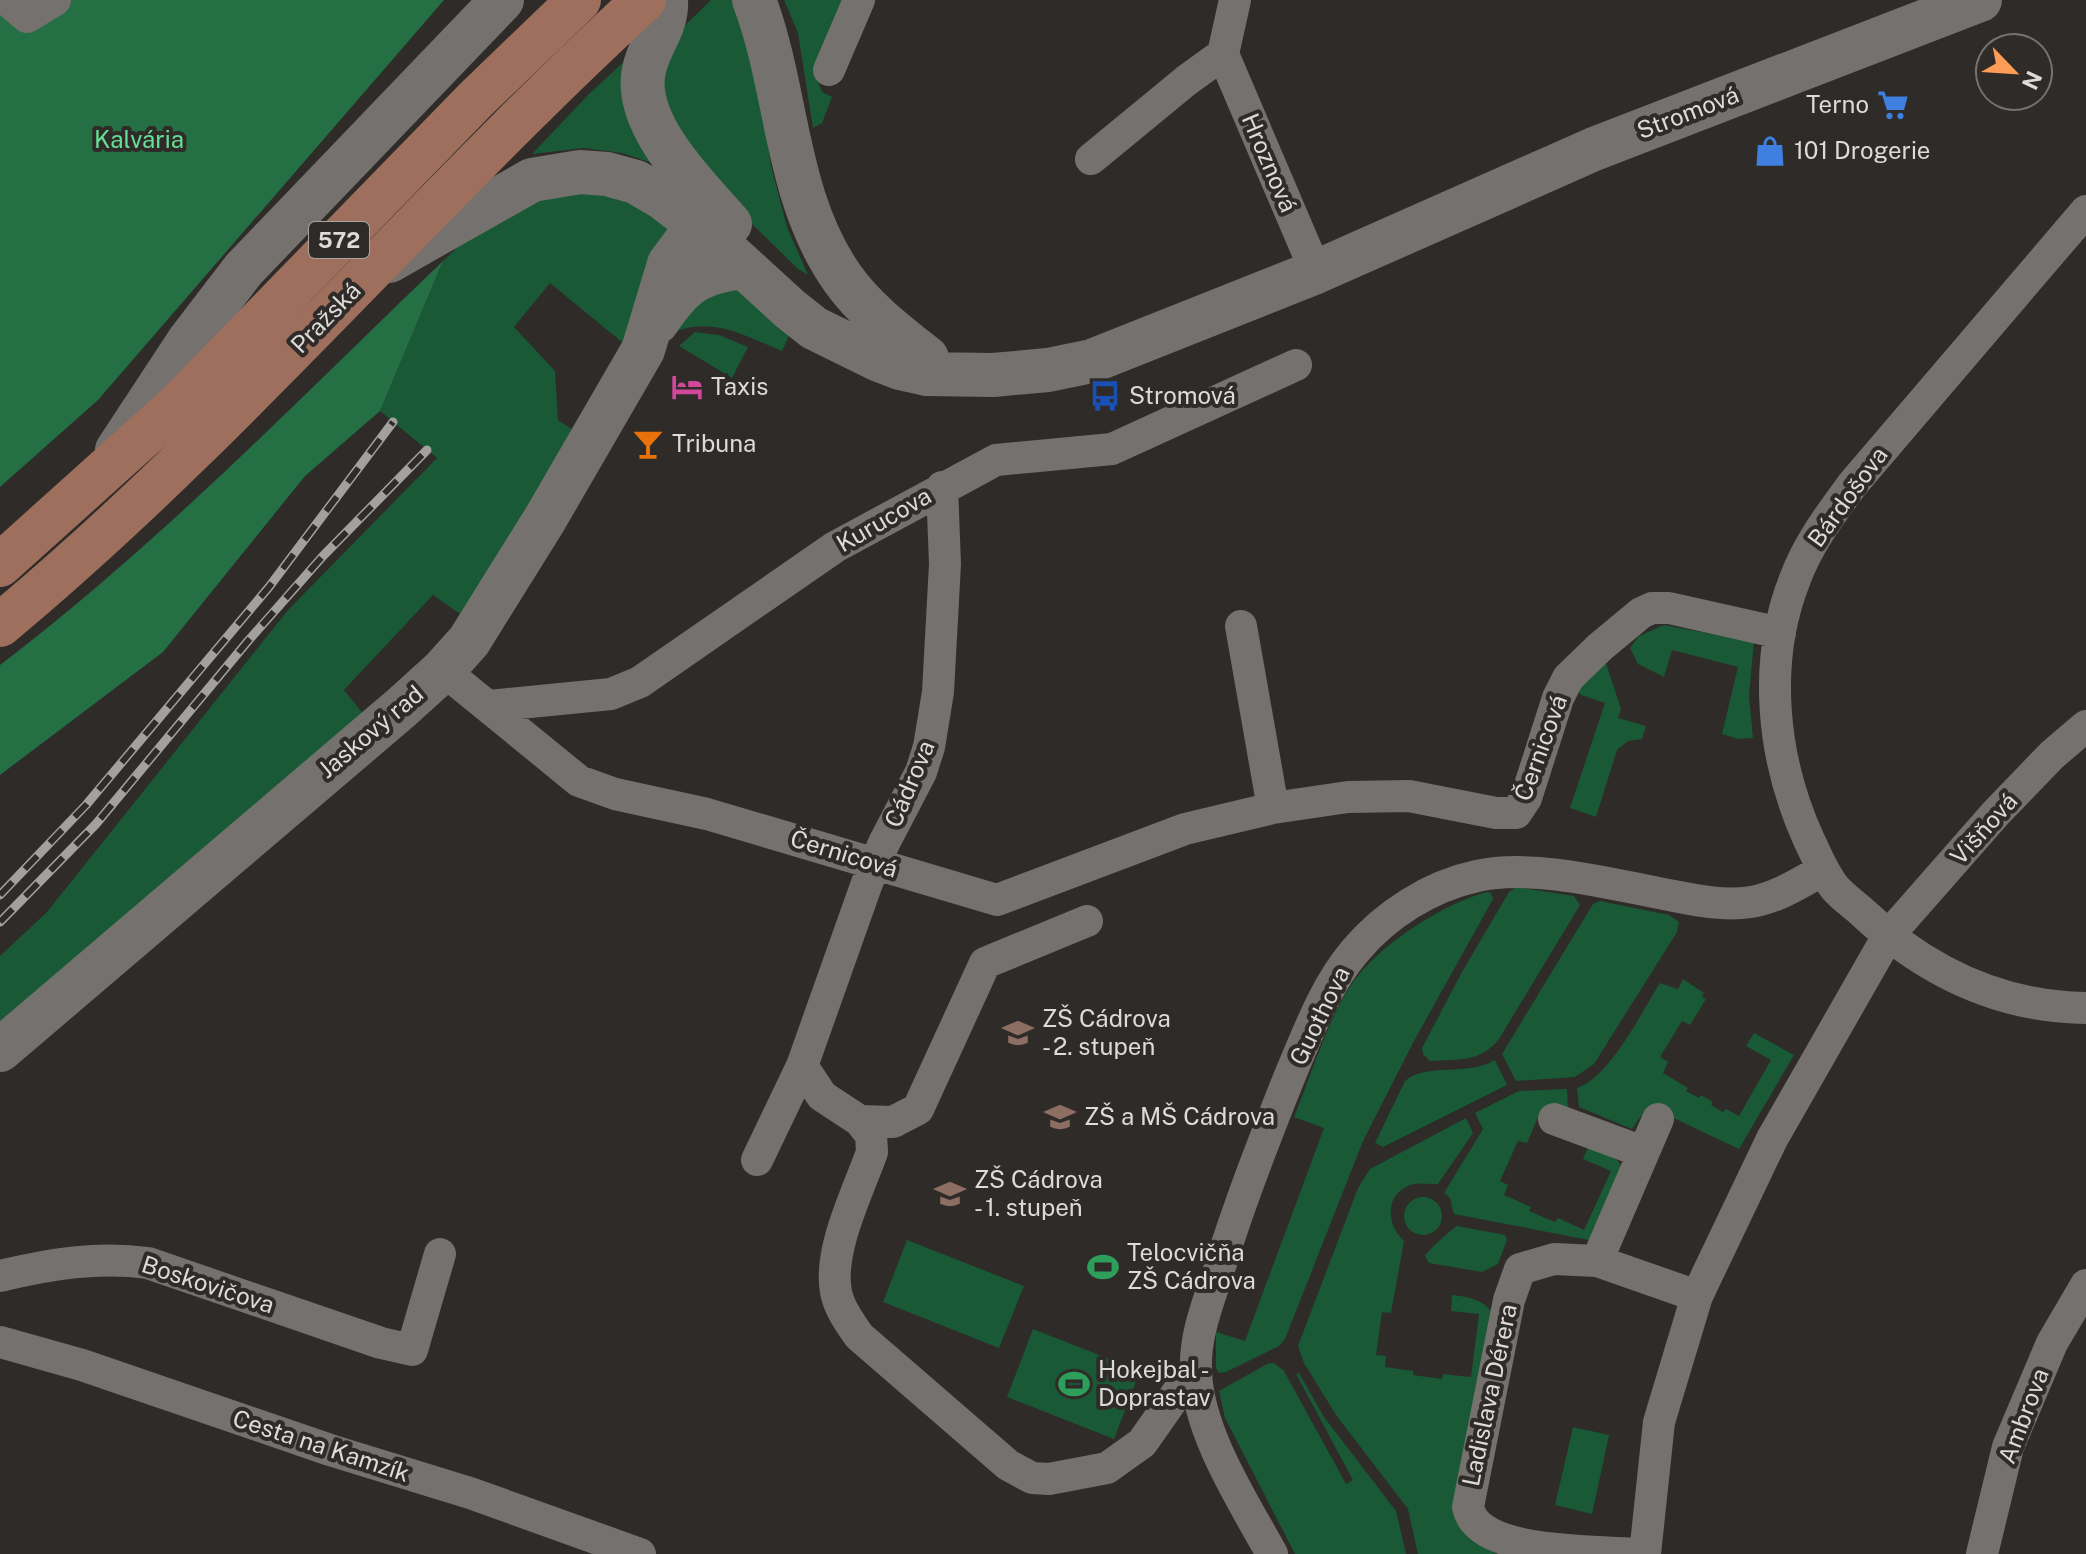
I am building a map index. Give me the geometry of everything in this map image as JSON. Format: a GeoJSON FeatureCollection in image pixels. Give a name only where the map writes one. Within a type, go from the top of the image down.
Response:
{"type":"FeatureCollection","features":[{"type":"Feature","properties":{"kind":"main road","name":"Pražská"},"geometry":{"type":"LineString","coordinates":[[0,565],[179,404],[476,99],[579,0]]}},
{"type":"Feature","properties":{"kind":"main road","name":"Pražská"},"geometry":{"type":"LineString","coordinates":[[0,625],[131,512],[207,439],[506,132],[644,0]]}},
{"type":"Feature","properties":{"kind":"street"},"geometry":{"type":"LineString","coordinates":[[7,0],[27,17],[55,0]]}},
{"type":"Feature","properties":{"kind":"street"},"geometry":{"type":"LineString","coordinates":[[99,478],[188,342],[244,269],[502,0]]}},
{"type":"Feature","properties":{"kind":"street"},"geometry":{"type":"LineString","coordinates":[[666,0],[667,16],[643,71],[645,102],[654,125],[726,241]]}},
{"type":"Feature","properties":{"kind":"street"},"geometry":{"type":"LineString","coordinates":[[754,0],[768,40],[800,189],[824,249],[855,294],[895,333],[927,358]]}},
{"type":"Feature","properties":{"kind":"street"},"geometry":{"type":"LineString","coordinates":[[829,70],[859,0]]}},
{"type":"Feature","properties":{"kind":"street"},"geometry":{"type":"LineString","coordinates":[[1091,159],[1223,54],[1235,0]]}},
{"type":"Feature","properties":{"kind":"street","name":"Stromová"},"geometry":{"type":"LineString","coordinates":[[726,241],[814,328],[879,360],[927,374],[993,375],[1048,370],[1092,361],[1316,272],[1594,149],[1980,0]]}},
{"type":"Feature","properties":{"kind":"street","name":"Hroznová"},"geometry":{"type":"LineString","coordinates":[[1223,54],[1316,272]]}},
{"type":"Feature","properties":{"kind":"street"},"geometry":{"type":"LineString","coordinates":[[373,270],[515,188],[532,180],[569,173],[607,174],[636,182],[726,241]]}},
{"type":"Feature","properties":{"kind":"street","name":"Bárdošova"},"geometry":{"type":"LineString","coordinates":[[2086,211],[1828,517],[1794,580],[1780,633],[1775,695],[1784,770],[1804,829],[1823,870],[1836,889],[1888,936],[1962,983],[2016,1000],[2086,1008]]}},
{"type":"Feature","properties":{"kind":"street","name":"Jaskový rad"},"geometry":{"type":"LineString","coordinates":[[0,1050],[443,670],[469,641],[545,519],[643,350],[669,264],[726,241]]}},
{"type":"Feature","properties":{"kind":"street","name":"Jaskový rad"},"geometry":{"type":"LineString","coordinates":[[648,335],[683,287],[716,270],[726,241]]}},
{"type":"Feature","properties":{"kind":"street","name":"Stromová"},"geometry":{"type":"LineString","coordinates":[[726,241],[788,274],[883,345],[956,370],[993,375]]}},
{"type":"Feature","properties":{"kind":"street","name":"Kurucova"},"geometry":{"type":"LineString","coordinates":[[489,706],[611,694],[640,682],[835,547],[996,460],[1112,449],[1296,365]]}},
{"type":"Feature","properties":{"kind":"street","name":"Cádrova"},"geometry":{"type":"LineString","coordinates":[[757,1160],[802,1066],[867,883],[921,772],[935,721],[945,564],[942,487]]}},
{"type":"Feature","properties":{"kind":"street","name":"Černicová"},"geometry":{"type":"LineString","coordinates":[[443,670],[579,781],[615,794],[707,814],[997,900],[1185,829],[1273,808],[1348,797],[1409,796],[1496,813],[1516,813],[1526,798],[1563,686],[1589,657],[1641,613],[1652,608],[1669,608],[1780,633]]}},
{"type":"Feature","properties":{"kind":"street"},"geometry":{"type":"LineString","coordinates":[[1241,626],[1273,808]]}},
{"type":"Feature","properties":{"kind":"street","name":"Višňová"},"geometry":{"type":"LineString","coordinates":[[1888,936],[2052,755],[2086,726]]}},
{"type":"Feature","properties":{"kind":"street","name":"Guothova"},"geometry":{"type":"LineString","coordinates":[[1272,1554],[1218,1451],[1206,1419],[1196,1375],[1196,1353],[1201,1326],[1246,1182],[1316,1013],[1344,964],[1370,934],[1426,895],[1456,882],[1503,871],[1582,880],[1723,903],[1755,902],[1823,870]]}},
{"type":"Feature","properties":{"kind":"street"},"geometry":{"type":"LineString","coordinates":[[860,1121],[893,1122],[918,1109],[985,963],[1087,921]]}},
{"type":"Feature","properties":{"kind":"street"},"geometry":{"type":"LineString","coordinates":[[1645,1554],[1659,1422],[1697,1296],[1772,1139],[1888,936]]}},
{"type":"Feature","properties":{"kind":"street"},"geometry":{"type":"LineString","coordinates":[[802,1066],[822,1096],[860,1121],[871,1135],[872,1152],[835,1256],[836,1292],[845,1315],[859,1336],[1008,1465],[1032,1478],[1049,1479],[1107,1468],[1142,1443],[1182,1386],[1196,1375]]}},
{"type":"Feature","properties":{"kind":"street"},"geometry":{"type":"LineString","coordinates":[[1554,1119],[1643,1152]]}},
{"type":"Feature","properties":{"kind":"street"},"geometry":{"type":"LineString","coordinates":[[1597,1261],[1658,1119]]}},
{"type":"Feature","properties":{"kind":"street","name":"Boskovičova"},"geometry":{"type":"LineString","coordinates":[[0,1276],[93,1260],[148,1263],[381,1343],[412,1350],[440,1254]]}},
{"type":"Feature","properties":{"kind":"street","name":"Ladislava Dérera"},"geometry":{"type":"LineString","coordinates":[[1635,1554],[1511,1551],[1490,1542],[1472,1525],[1468,1507],[1509,1300],[1520,1269],[1554,1259],[1597,1261],[1697,1296]]}},
{"type":"Feature","properties":{"kind":"street","name":"Ambrova"},"geometry":{"type":"LineString","coordinates":[[1982,1554],[2008,1447],[2052,1343],[2086,1285]]}},
{"type":"Feature","properties":{"kind":"street","name":"Cesta na Kamzík"},"geometry":{"type":"LineString","coordinates":[[0,1342],[82,1365],[356,1458],[486,1498],[640,1554]]}},
{"type":"Feature","properties":{"kind":"green space","name":"Kalvária"},"geometry":{"type":"Polygon","coordinates":[[[0,0],[444,0],[98,400],[0,487],[0,0]]]}},
{"type":"Feature","properties":{"kind":"green space"},"geometry":{"type":"Polygon","coordinates":[[[711,0],[736,0],[756,57],[771,166],[787,227],[808,275],[798,269],[701,174],[676,141],[656,65],[665,45],[711,0]]]}},
{"type":"Feature","properties":{"kind":"green space"},"geometry":{"type":"Polygon","coordinates":[[[784,0],[849,0],[815,73],[822,92],[832,97],[822,123],[813,128],[798,33],[784,0]]]}},
{"type":"Feature","properties":{"kind":"green space"},"geometry":{"type":"Polygon","coordinates":[[[630,56],[661,166],[622,153],[584,148],[532,154],[589,94],[630,56]]]}},
{"type":"Feature","properties":{"kind":"green space"},"geometry":{"type":"Polygon","coordinates":[[[629,189],[671,231],[623,343],[550,283],[514,327],[555,371],[558,420],[579,434],[460,614],[433,595],[344,690],[365,716],[0,1024],[0,956],[47,912],[288,610],[437,458],[380,411],[443,261],[462,243],[535,192],[629,189]]]}},
{"type":"Feature","properties":{"kind":"green space"},"geometry":{"type":"Polygon","coordinates":[[[443,261],[380,411],[305,476],[163,652],[0,775],[0,665],[59,619],[172,520],[443,261]]]}},
{"type":"Feature","properties":{"kind":"green space"},"geometry":{"type":"Polygon","coordinates":[[[729,288],[745,291],[794,325],[782,351],[718,327],[691,327],[677,331],[686,307],[729,288]]]}},
{"type":"Feature","properties":{"kind":"green space"},"geometry":{"type":"Polygon","coordinates":[[[695,332],[719,335],[748,347],[732,378],[679,346],[695,332]]]}},
{"type":"Feature","properties":{"kind":"green space"},"geometry":{"type":"Polygon","coordinates":[[[1664,625],[1754,642],[1749,696],[1753,738],[1738,739],[1722,734],[1738,667],[1672,650],[1664,677],[1638,664],[1630,648],[1639,636],[1664,625]]]}},
{"type":"Feature","properties":{"kind":"green space"},"geometry":{"type":"Polygon","coordinates":[[[1605,660],[1621,709],[1618,718],[1646,726],[1642,739],[1628,741],[1617,750],[1596,817],[1570,808],[1605,703],[1581,695],[1576,689],[1605,660]]]}},
{"type":"Feature","properties":{"kind":"green space"},"geometry":{"type":"Polygon","coordinates":[[[1516,887],[1574,896],[1580,905],[1492,1047],[1468,1058],[1430,1061],[1422,1048],[1462,972],[1509,892],[1516,887]]]}},
{"type":"Feature","properties":{"kind":"green space"},"geometry":{"type":"Polygon","coordinates":[[[1487,892],[1493,899],[1363,1141],[1285,1339],[1279,1346],[1219,1373],[1216,1368],[1216,1332],[1245,1341],[1324,1128],[1294,1117],[1327,1031],[1343,999],[1362,970],[1412,928],[1450,906],[1487,892]]]}},
{"type":"Feature","properties":{"kind":"green space"},"geometry":{"type":"Polygon","coordinates":[[[1600,901],[1669,915],[1679,922],[1677,932],[1594,1064],[1575,1077],[1516,1081],[1502,1054],[1593,904],[1600,901]]]}},
{"type":"Feature","properties":{"kind":"green space"},"geometry":{"type":"Polygon","coordinates":[[[1683,979],[1704,993],[1702,997],[1706,999],[1690,1025],[1682,1021],[1660,1057],[1668,1062],[1663,1073],[1688,1088],[1686,1091],[1699,1098],[1701,1095],[1723,1112],[1726,1109],[1739,1116],[1771,1060],[1746,1046],[1754,1033],[1794,1055],[1739,1149],[1648,1106],[1632,1129],[1579,1107],[1577,1088],[1589,1082],[1613,1058],[1660,983],[1678,989],[1683,979]]]}},
{"type":"Feature","properties":{"kind":"green space"},"geometry":{"type":"Polygon","coordinates":[[[1495,1060],[1507,1085],[1383,1147],[1375,1143],[1405,1081],[1425,1072],[1473,1068],[1495,1060]]]}},
{"type":"Feature","properties":{"kind":"green space"},"geometry":{"type":"Polygon","coordinates":[[[1567,1089],[1568,1109],[1539,1115],[1527,1143],[1518,1141],[1500,1181],[1508,1185],[1504,1195],[1531,1207],[1529,1211],[1555,1222],[1558,1218],[1584,1230],[1611,1171],[1583,1159],[1590,1143],[1610,1154],[1624,1170],[1589,1240],[1454,1214],[1450,1198],[1444,1193],[1483,1129],[1475,1113],[1519,1091],[1567,1089]]]}},
{"type":"Feature","properties":{"kind":"green space"},"geometry":{"type":"Polygon","coordinates":[[[1466,1118],[1473,1133],[1438,1184],[1410,1185],[1399,1192],[1391,1205],[1394,1228],[1404,1241],[1391,1313],[1382,1312],[1376,1355],[1386,1356],[1385,1367],[1413,1371],[1413,1375],[1442,1379],[1443,1374],[1471,1377],[1479,1314],[1451,1311],[1452,1295],[1476,1300],[1494,1315],[1481,1545],[1496,1554],[1418,1554],[1408,1509],[1336,1415],[1304,1363],[1298,1346],[1358,1188],[1370,1169],[1466,1118]]]}},
{"type":"Feature","properties":{"kind":"green space"},"geometry":{"type":"Polygon","coordinates":[[[1423,1197],[1436,1203],[1442,1216],[1436,1229],[1423,1235],[1410,1229],[1404,1216],[1410,1203],[1423,1197]]]}},
{"type":"Feature","properties":{"kind":"green space"},"geometry":{"type":"Polygon","coordinates":[[[1457,1226],[1505,1235],[1507,1240],[1498,1264],[1482,1272],[1429,1263],[1425,1256],[1427,1253],[1457,1226]]]}},
{"type":"Feature","properties":{"kind":"green space"},"geometry":{"type":"Polygon","coordinates":[[[907,1240],[1024,1286],[999,1348],[883,1302],[907,1240]]]}},
{"type":"Feature","properties":{"kind":"green space","name":"Hokejbal - Doprastav"},"geometry":{"type":"Polygon","coordinates":[[[1033,1329],[1140,1371],[1114,1439],[1007,1397],[1033,1329]]]}},
{"type":"Feature","properties":{"kind":"green space"},"geometry":{"type":"Polygon","coordinates":[[[1274,1363],[1284,1371],[1346,1484],[1353,1480],[1296,1374],[1299,1373],[1324,1417],[1396,1511],[1406,1554],[1295,1554],[1225,1418],[1219,1391],[1274,1363]]]}},
{"type":"Feature","properties":{"kind":"green space"},"geometry":{"type":"Polygon","coordinates":[[[1573,1427],[1609,1435],[1592,1514],[1555,1505],[1573,1427]]]}},
{"type":"Feature","properties":{"kind":"railway"},"geometry":{"type":"LineString","coordinates":[[0,895],[86,805],[269,587],[393,422]]}},
{"type":"Feature","properties":{"kind":"railway"},"geometry":{"type":"LineString","coordinates":[[0,922],[96,824],[323,556],[427,450]]}},
{"type":"Feature","properties":{"kind":"place","name":"Terno"},"geometry":{"type":"Point","coordinates":[1893,105]}},
{"type":"Feature","properties":{"kind":"place","name":"101 Drogerie"},"geometry":{"type":"Point","coordinates":[1770,151]}},
{"type":"Feature","properties":{"kind":"place","name":"Taxis"},"geometry":{"type":"Point","coordinates":[687,387]}},
{"type":"Feature","properties":{"kind":"place","name":"Stromová"},"geometry":{"type":"Point","coordinates":[1105,396]}},
{"type":"Feature","properties":{"kind":"place","name":"Tribuna"},"geometry":{"type":"Point","coordinates":[648,444]}},
{"type":"Feature","properties":{"kind":"place","name":"ZŠ Cádrova - 2. stupeň"},"geometry":{"type":"Point","coordinates":[1018,1033]}},
{"type":"Feature","properties":{"kind":"place","name":"ZŠ a MŠ Cádrova"},"geometry":{"type":"Point","coordinates":[1060,1117]}},
{"type":"Feature","properties":{"kind":"place","name":"ZŠ Cádrova - 1. stupeň"},"geometry":{"type":"Point","coordinates":[950,1194]}},
{"type":"Feature","properties":{"kind":"place","name":"Telocvičňa ZŠ Cádrova"},"geometry":{"type":"Point","coordinates":[1103,1267]}},
{"type":"Feature","properties":{"kind":"place","name":"Hokejbal - Doprastav"},"geometry":{"type":"Point","coordinates":[1074,1384]}}]}
